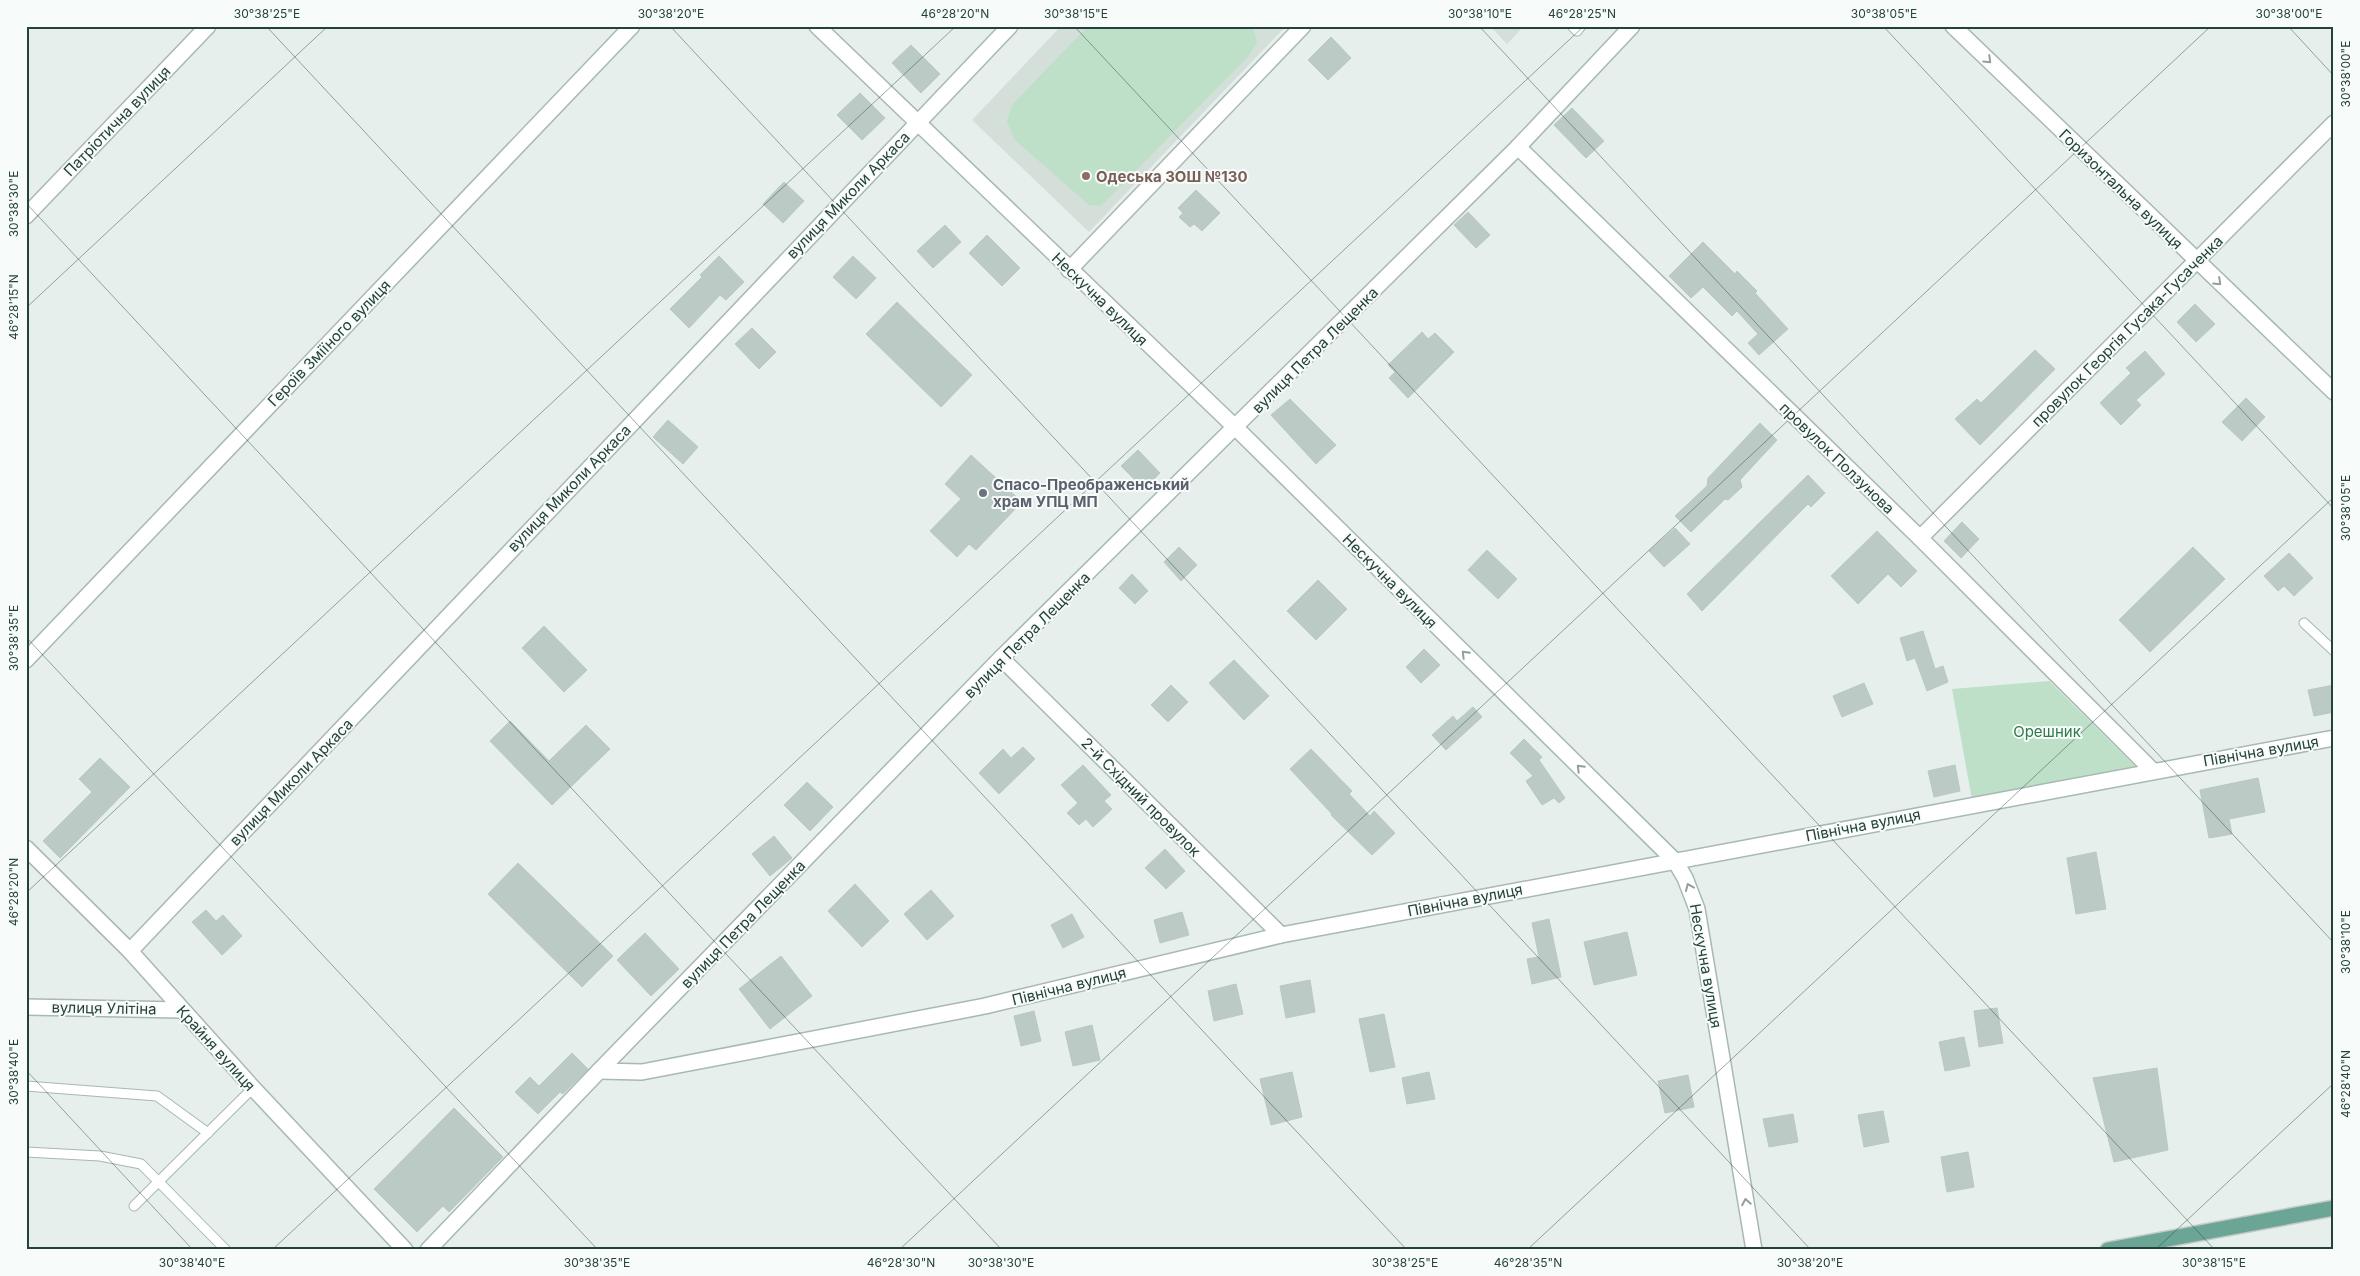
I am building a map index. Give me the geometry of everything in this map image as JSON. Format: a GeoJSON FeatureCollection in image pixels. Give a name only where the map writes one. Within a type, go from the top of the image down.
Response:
{"type":"FeatureCollection","features":[{"type":"Feature","properties":{"kind":"main road"},"geometry":{"type":"LineString","coordinates":[[2108,1250],[2334,1208]]}},
{"type":"Feature","properties":{"kind":"street","name":"Патріотична вулиця"},"geometry":{"type":"LineString","coordinates":[[26,216],[208,26]]}},
{"type":"Feature","properties":{"kind":"street","name":"Героїв Зміїного вулиця"},"geometry":{"type":"LineString","coordinates":[[26,660],[632,26]]}},
{"type":"Feature","properties":{"kind":"street","name":"Нескучна вулиця"},"geometry":{"type":"LineString","coordinates":[[817,26],[1069,270],[1236,428],[1674,860],[1685,878],[1697,909],[1754,1250]]}},
{"type":"Feature","properties":{"kind":"street","name":"вулиця Миколи Аркаса"},"geometry":{"type":"LineString","coordinates":[[130,951],[1010,26]]}},
{"type":"Feature","properties":{"kind":"street"},"geometry":{"type":"LineString","coordinates":[[1069,270],[1303,26]]}},
{"type":"Feature","properties":{"kind":"street","name":"вулиця Петра Лещенка"},"geometry":{"type":"LineString","coordinates":[[428,1250],[599,1071],[1001,658],[1236,428],[1518,147],[1632,26]]}},
{"type":"Feature","properties":{"kind":"street","name":"Горизонтальна вулиця"},"geometry":{"type":"LineString","coordinates":[[1952,26],[2196,262],[2334,392]]}},
{"type":"Feature","properties":{"kind":"street","name":"провулок Георгія Гусака-Гусаченка"},"geometry":{"type":"LineString","coordinates":[[1920,538],[2334,123]]}},
{"type":"Feature","properties":{"kind":"street","name":"провулок Ползунова"},"geometry":{"type":"LineString","coordinates":[[1518,147],[1920,538],[2153,771]]}},
{"type":"Feature","properties":{"kind":"street","name":"2-й Східний провулок"},"geometry":{"type":"LineString","coordinates":[[1001,658],[1281,935]]}},
{"type":"Feature","properties":{"kind":"street","name":"Північна вулиця"},"geometry":{"type":"LineString","coordinates":[[599,1071],[642,1072],[985,1006],[1281,935],[2334,738]]}},
{"type":"Feature","properties":{"kind":"street","name":"Крайня вулиця"},"geometry":{"type":"LineString","coordinates":[[26,848],[130,951],[181,1010],[405,1250]]}},
{"type":"Feature","properties":{"kind":"street","name":"вулиця Улітіна"},"geometry":{"type":"LineString","coordinates":[[26,1007],[181,1010]]}},
{"type":"Feature","properties":{"kind":"lane"},"geometry":{"type":"LineString","coordinates":[[1572,26],[1577,31],[1581,26]]}},
{"type":"Feature","properties":{"kind":"lane"},"geometry":{"type":"LineString","coordinates":[[2304,623],[2334,651]]}},
{"type":"Feature","properties":{"kind":"lane"},"geometry":{"type":"LineString","coordinates":[[26,1086],[157,1096],[208,1133]]}},
{"type":"Feature","properties":{"kind":"lane"},"geometry":{"type":"LineString","coordinates":[[134,1206],[253,1088]]}},
{"type":"Feature","properties":{"kind":"lane"},"geometry":{"type":"LineString","coordinates":[[26,1152],[100,1156],[141,1164],[226,1250]]}},
{"type":"Feature","properties":{"kind":"shaded area","name":"Одеська ЗОШ №130"},"geometry":{"type":"Polygon","coordinates":[[[1061,26],[1286,26],[1089,232],[972,120],[1061,26]]]}},
{"type":"Feature","properties":{"kind":"shaded area"},"geometry":{"type":"Polygon","coordinates":[[[1490,26],[1524,26],[1507,44],[1490,26]]]}},
{"type":"Feature","properties":{"kind":"green space","name":"Одеська ЗОШ №130"},"geometry":{"type":"Polygon","coordinates":[[[1088,26],[1249,26],[1254,31],[1257,43],[1247,58],[1101,206],[1089,205],[1015,140],[1007,122],[1012,105],[1088,26]]]}},
{"type":"Feature","properties":{"kind":"green space","name":"Орешник"},"geometry":{"type":"Polygon","coordinates":[[[2049,681],[2142,773],[1973,805],[1952,689],[2049,681]]]}},
{"type":"Feature","properties":{"kind":"building"},"geometry":{"type":"Polygon","coordinates":[[[1331,37],[1351,58],[1328,80],[1308,60],[1331,37]]]}},
{"type":"Feature","properties":{"kind":"building"},"geometry":{"type":"Polygon","coordinates":[[[911,45],[940,74],[921,93],[892,63],[911,45]]]}},
{"type":"Feature","properties":{"kind":"building"},"geometry":{"type":"Polygon","coordinates":[[[860,93],[885,118],[862,140],[837,115],[860,93]]]}},
{"type":"Feature","properties":{"kind":"building"},"geometry":{"type":"Polygon","coordinates":[[[1572,108],[1604,141],[1586,158],[1554,125],[1572,108]]]}},
{"type":"Feature","properties":{"kind":"building"},"geometry":{"type":"Polygon","coordinates":[[[784,182],[804,201],[783,223],[763,204],[784,182]]]}},
{"type":"Feature","properties":{"kind":"building"},"geometry":{"type":"Polygon","coordinates":[[[1196,190],[1220,213],[1202,231],[1194,224],[1190,227],[1179,217],[1183,213],[1178,208],[1196,190]]]}},
{"type":"Feature","properties":{"kind":"building"},"geometry":{"type":"Polygon","coordinates":[[[1468,212],[1490,235],[1476,248],[1454,225],[1468,212]]]}},
{"type":"Feature","properties":{"kind":"building"},"geometry":{"type":"Polygon","coordinates":[[[945,225],[961,242],[933,268],[917,251],[945,225]]]}},
{"type":"Feature","properties":{"kind":"building"},"geometry":{"type":"Polygon","coordinates":[[[987,235],[1020,268],[1002,286],[969,253],[987,235]]]}},
{"type":"Feature","properties":{"kind":"building"},"geometry":{"type":"Polygon","coordinates":[[[1703,242],[1735,274],[1737,271],[1757,291],[1755,293],[1788,329],[1759,355],[1748,343],[1758,334],[1737,311],[1732,316],[1703,287],[1691,298],[1669,276],[1703,242]]]}},
{"type":"Feature","properties":{"kind":"building"},"geometry":{"type":"Polygon","coordinates":[[[719,256],[744,282],[726,300],[720,295],[689,328],[670,309],[702,277],[700,275],[719,256]]]}},
{"type":"Feature","properties":{"kind":"building"},"geometry":{"type":"Polygon","coordinates":[[[853,256],[876,278],[856,299],[833,277],[853,256]]]}},
{"type":"Feature","properties":{"kind":"building"},"geometry":{"type":"Polygon","coordinates":[[[897,302],[972,375],[941,407],[866,334],[897,302]]]}},
{"type":"Feature","properties":{"kind":"building"},"geometry":{"type":"Polygon","coordinates":[[[2195,304],[2215,324],[2196,342],[2177,322],[2195,304]]]}},
{"type":"Feature","properties":{"kind":"building"},"geometry":{"type":"Polygon","coordinates":[[[752,328],[776,352],[759,369],[735,344],[752,328]]]}},
{"type":"Feature","properties":{"kind":"building"},"geometry":{"type":"Polygon","coordinates":[[[1422,332],[1428,339],[1435,333],[1454,352],[1408,398],[1389,378],[1395,372],[1388,365],[1422,332]]]}},
{"type":"Feature","properties":{"kind":"building"},"geometry":{"type":"Polygon","coordinates":[[[2035,350],[2055,369],[1980,445],[1955,419],[1977,399],[1981,403],[2035,350]]]}},
{"type":"Feature","properties":{"kind":"building"},"geometry":{"type":"Polygon","coordinates":[[[2145,351],[2165,374],[2136,400],[2141,405],[2121,425],[2100,403],[2131,373],[2126,368],[2145,351]]]}},
{"type":"Feature","properties":{"kind":"building"},"geometry":{"type":"Polygon","coordinates":[[[2246,398],[2265,417],[2242,441],[2222,422],[2246,398]]]}},
{"type":"Feature","properties":{"kind":"building"},"geometry":{"type":"Polygon","coordinates":[[[1290,399],[1336,445],[1316,464],[1271,415],[1290,399]]]}},
{"type":"Feature","properties":{"kind":"building"},"geometry":{"type":"Polygon","coordinates":[[[668,420],[698,447],[683,464],[653,437],[668,420]]]}},
{"type":"Feature","properties":{"kind":"building"},"geometry":{"type":"Polygon","coordinates":[[[1760,423],[1777,440],[1740,480],[1742,487],[1728,500],[1725,499],[1691,532],[1675,516],[1707,486],[1708,478],[1760,423]]]}},
{"type":"Feature","properties":{"kind":"building"},"geometry":{"type":"Polygon","coordinates":[[[1138,450],[1160,473],[1144,489],[1121,466],[1138,450]]]}},
{"type":"Feature","properties":{"kind":"building"},"geometry":{"type":"Polygon","coordinates":[[[971,455],[1022,502],[976,550],[969,544],[957,557],[930,531],[961,499],[945,484],[971,455]]]}},
{"type":"Feature","properties":{"kind":"building"},"geometry":{"type":"Polygon","coordinates":[[[1808,475],[1825,493],[1811,507],[1808,504],[1702,611],[1687,594],[1808,475]]]}},
{"type":"Feature","properties":{"kind":"building"},"geometry":{"type":"Polygon","coordinates":[[[1962,522],[1979,539],[1961,558],[1944,541],[1962,522]]]}},
{"type":"Feature","properties":{"kind":"building"},"geometry":{"type":"Polygon","coordinates":[[[1675,528],[1690,544],[1664,567],[1649,551],[1675,528]]]}},
{"type":"Feature","properties":{"kind":"building"},"geometry":{"type":"Polygon","coordinates":[[[1877,531],[1917,571],[1901,587],[1888,574],[1858,604],[1831,576],[1877,531]]]}},
{"type":"Feature","properties":{"kind":"building"},"geometry":{"type":"Polygon","coordinates":[[[1179,547],[1197,565],[1181,581],[1164,562],[1179,547]]]}},
{"type":"Feature","properties":{"kind":"building"},"geometry":{"type":"Polygon","coordinates":[[[2193,547],[2225,579],[2150,652],[2119,620],[2193,547]]]}},
{"type":"Feature","properties":{"kind":"building"},"geometry":{"type":"Polygon","coordinates":[[[1487,550],[1517,579],[1498,599],[1468,570],[1487,550]]]}},
{"type":"Feature","properties":{"kind":"building"},"geometry":{"type":"Polygon","coordinates":[[[2289,553],[2313,578],[2294,596],[2284,586],[2278,591],[2264,576],[2289,553]]]}},
{"type":"Feature","properties":{"kind":"building"},"geometry":{"type":"Polygon","coordinates":[[[1132,574],[1148,591],[1135,604],[1119,588],[1132,574]]]}},
{"type":"Feature","properties":{"kind":"building"},"geometry":{"type":"Polygon","coordinates":[[[1318,580],[1347,609],[1316,640],[1287,611],[1318,580]]]}},
{"type":"Feature","properties":{"kind":"building"},"geometry":{"type":"Polygon","coordinates":[[[544,626],[587,670],[564,692],[522,648],[544,626]]]}},
{"type":"Feature","properties":{"kind":"building"},"geometry":{"type":"Polygon","coordinates":[[[1923,631],[1935,669],[1943,666],[1948,682],[1927,691],[1915,658],[1907,661],[1900,638],[1923,631]]]}},
{"type":"Feature","properties":{"kind":"building"},"geometry":{"type":"Polygon","coordinates":[[[1424,649],[1440,665],[1421,683],[1406,667],[1424,649]]]}},
{"type":"Feature","properties":{"kind":"building"},"geometry":{"type":"Polygon","coordinates":[[[1234,660],[1269,696],[1244,720],[1209,683],[1234,660]]]}},
{"type":"Feature","properties":{"kind":"building"},"geometry":{"type":"Polygon","coordinates":[[[1864,683],[1873,704],[1842,717],[1833,696],[1864,683]]]}},
{"type":"Feature","properties":{"kind":"building"},"geometry":{"type":"Polygon","coordinates":[[[1171,685],[1188,702],[1168,722],[1151,705],[1171,685]]]}},
{"type":"Feature","properties":{"kind":"building"},"geometry":{"type":"Polygon","coordinates":[[[2334,685],[2334,712],[2314,716],[2308,690],[2334,685]]]}},
{"type":"Feature","properties":{"kind":"building"},"geometry":{"type":"Polygon","coordinates":[[[1473,707],[1482,717],[1446,750],[1432,735],[1453,716],[1457,721],[1473,707]]]}},
{"type":"Feature","properties":{"kind":"building"},"geometry":{"type":"Polygon","coordinates":[[[510,721],[549,761],[586,725],[610,749],[552,805],[490,741],[510,721]]]}},
{"type":"Feature","properties":{"kind":"building"},"geometry":{"type":"Polygon","coordinates":[[[1524,739],[1542,757],[1539,760],[1565,798],[1559,803],[1554,798],[1542,805],[1526,781],[1533,776],[1510,753],[1524,739]]]}},
{"type":"Feature","properties":{"kind":"building"},"geometry":{"type":"Polygon","coordinates":[[[1023,747],[1035,759],[999,794],[979,773],[1003,749],[1011,758],[1023,747]]]}},
{"type":"Feature","properties":{"kind":"building"},"geometry":{"type":"Polygon","coordinates":[[[1311,749],[1352,791],[1349,794],[1370,816],[1374,811],[1395,833],[1372,855],[1331,815],[1290,769],[1311,749]]]}},
{"type":"Feature","properties":{"kind":"building"},"geometry":{"type":"Polygon","coordinates":[[[100,758],[130,787],[60,858],[43,841],[92,792],[79,779],[100,758]]]}},
{"type":"Feature","properties":{"kind":"building"},"geometry":{"type":"Polygon","coordinates":[[[1083,765],[1111,795],[1104,801],[1112,809],[1093,827],[1086,819],[1079,825],[1067,813],[1078,803],[1061,785],[1083,765]]]}},
{"type":"Feature","properties":{"kind":"building"},"geometry":{"type":"Polygon","coordinates":[[[1955,765],[1960,791],[1934,797],[1928,771],[1955,765]]]}},
{"type":"Feature","properties":{"kind":"building"},"geometry":{"type":"Polygon","coordinates":[[[2258,778],[2265,812],[2229,819],[2232,834],[2209,838],[2200,790],[2258,778]]]}},
{"type":"Feature","properties":{"kind":"building"},"geometry":{"type":"Polygon","coordinates":[[[807,782],[833,807],[810,831],[784,805],[807,782]]]}},
{"type":"Feature","properties":{"kind":"building"},"geometry":{"type":"Polygon","coordinates":[[[774,836],[792,858],[770,876],[752,854],[774,836]]]}},
{"type":"Feature","properties":{"kind":"building"},"geometry":{"type":"Polygon","coordinates":[[[1165,849],[1185,871],[1166,889],[1145,868],[1165,849]]]}},
{"type":"Feature","properties":{"kind":"building"},"geometry":{"type":"Polygon","coordinates":[[[2096,852],[2106,909],[2076,914],[2067,858],[2096,852]]]}},
{"type":"Feature","properties":{"kind":"building"},"geometry":{"type":"Polygon","coordinates":[[[518,863],[613,956],[582,987],[488,894],[518,863]]]}},
{"type":"Feature","properties":{"kind":"building"},"geometry":{"type":"Polygon","coordinates":[[[855,884],[889,921],[862,947],[828,911],[855,884]]]}},
{"type":"Feature","properties":{"kind":"building"},"geometry":{"type":"Polygon","coordinates":[[[931,890],[954,916],[927,940],[904,914],[931,890]]]}},
{"type":"Feature","properties":{"kind":"building"},"geometry":{"type":"Polygon","coordinates":[[[206,910],[216,921],[223,915],[242,936],[222,955],[192,922],[206,910]]]}},
{"type":"Feature","properties":{"kind":"building"},"geometry":{"type":"Polygon","coordinates":[[[1182,912],[1189,935],[1160,943],[1154,920],[1182,912]]]}},
{"type":"Feature","properties":{"kind":"building"},"geometry":{"type":"Polygon","coordinates":[[[1072,914],[1084,937],[1063,948],[1051,925],[1072,914]]]}},
{"type":"Feature","properties":{"kind":"building"},"geometry":{"type":"Polygon","coordinates":[[[1549,919],[1561,977],[1532,984],[1527,959],[1539,957],[1532,923],[1549,919]]]}},
{"type":"Feature","properties":{"kind":"building"},"geometry":{"type":"Polygon","coordinates":[[[1627,932],[1637,975],[1594,985],[1584,942],[1627,932]]]}},
{"type":"Feature","properties":{"kind":"building"},"geometry":{"type":"Polygon","coordinates":[[[645,933],[679,969],[651,996],[617,960],[645,933]]]}},
{"type":"Feature","properties":{"kind":"building"},"geometry":{"type":"Polygon","coordinates":[[[781,956],[812,996],[770,1029],[739,989],[781,956]]]}},
{"type":"Feature","properties":{"kind":"building"},"geometry":{"type":"Polygon","coordinates":[[[1310,980],[1315,1012],[1286,1018],[1280,986],[1310,980]]]}},
{"type":"Feature","properties":{"kind":"building"},"geometry":{"type":"Polygon","coordinates":[[[1236,984],[1243,1014],[1214,1021],[1208,991],[1236,984]]]}},
{"type":"Feature","properties":{"kind":"building"},"geometry":{"type":"Polygon","coordinates":[[[1997,1008],[2003,1043],[1979,1047],[1974,1011],[1997,1008]]]}},
{"type":"Feature","properties":{"kind":"building"},"geometry":{"type":"Polygon","coordinates":[[[1034,1011],[1041,1041],[1021,1046],[1014,1016],[1034,1011]]]}},
{"type":"Feature","properties":{"kind":"building"},"geometry":{"type":"Polygon","coordinates":[[[1384,1014],[1395,1067],[1370,1072],[1359,1019],[1384,1014]]]}},
{"type":"Feature","properties":{"kind":"building"},"geometry":{"type":"Polygon","coordinates":[[[1092,1025],[1100,1060],[1073,1066],[1065,1032],[1092,1025]]]}},
{"type":"Feature","properties":{"kind":"building"},"geometry":{"type":"Polygon","coordinates":[[[1964,1037],[1970,1066],[1945,1071],[1939,1042],[1964,1037]]]}},
{"type":"Feature","properties":{"kind":"building"},"geometry":{"type":"Polygon","coordinates":[[[572,1053],[588,1069],[563,1094],[560,1092],[538,1114],[515,1092],[530,1077],[539,1086],[572,1053]]]}},
{"type":"Feature","properties":{"kind":"building"},"geometry":{"type":"Polygon","coordinates":[[[2157,1068],[2168,1150],[2114,1162],[2093,1078],[2157,1068]]]}},
{"type":"Feature","properties":{"kind":"building"},"geometry":{"type":"Polygon","coordinates":[[[1292,1072],[1302,1117],[1271,1125],[1260,1079],[1292,1072]]]}},
{"type":"Feature","properties":{"kind":"building"},"geometry":{"type":"Polygon","coordinates":[[[1429,1072],[1435,1099],[1407,1104],[1402,1078],[1429,1072]]]}},
{"type":"Feature","properties":{"kind":"building"},"geometry":{"type":"Polygon","coordinates":[[[1688,1075],[1694,1107],[1665,1113],[1658,1081],[1688,1075]]]}},
{"type":"Feature","properties":{"kind":"building"},"geometry":{"type":"Polygon","coordinates":[[[454,1108],[503,1157],[449,1212],[443,1206],[417,1232],[374,1189],[454,1108]]]}},
{"type":"Feature","properties":{"kind":"building"},"geometry":{"type":"Polygon","coordinates":[[[1883,1111],[1889,1142],[1864,1147],[1858,1115],[1883,1111]]]}},
{"type":"Feature","properties":{"kind":"building"},"geometry":{"type":"Polygon","coordinates":[[[1793,1114],[1798,1142],[1769,1147],[1763,1119],[1793,1114]]]}},
{"type":"Feature","properties":{"kind":"building"},"geometry":{"type":"Polygon","coordinates":[[[1968,1152],[1974,1187],[1947,1192],[1941,1157],[1968,1152]]]}},
{"type":"Feature","properties":{"kind":"place","name":"Одеська ЗОШ №130"},"geometry":{"type":"Point","coordinates":[1086,176]}},
{"type":"Feature","properties":{"kind":"place","name":"Спасо-Преображенський храм УПЦ МП"},"geometry":{"type":"Point","coordinates":[983,493]}}]}
